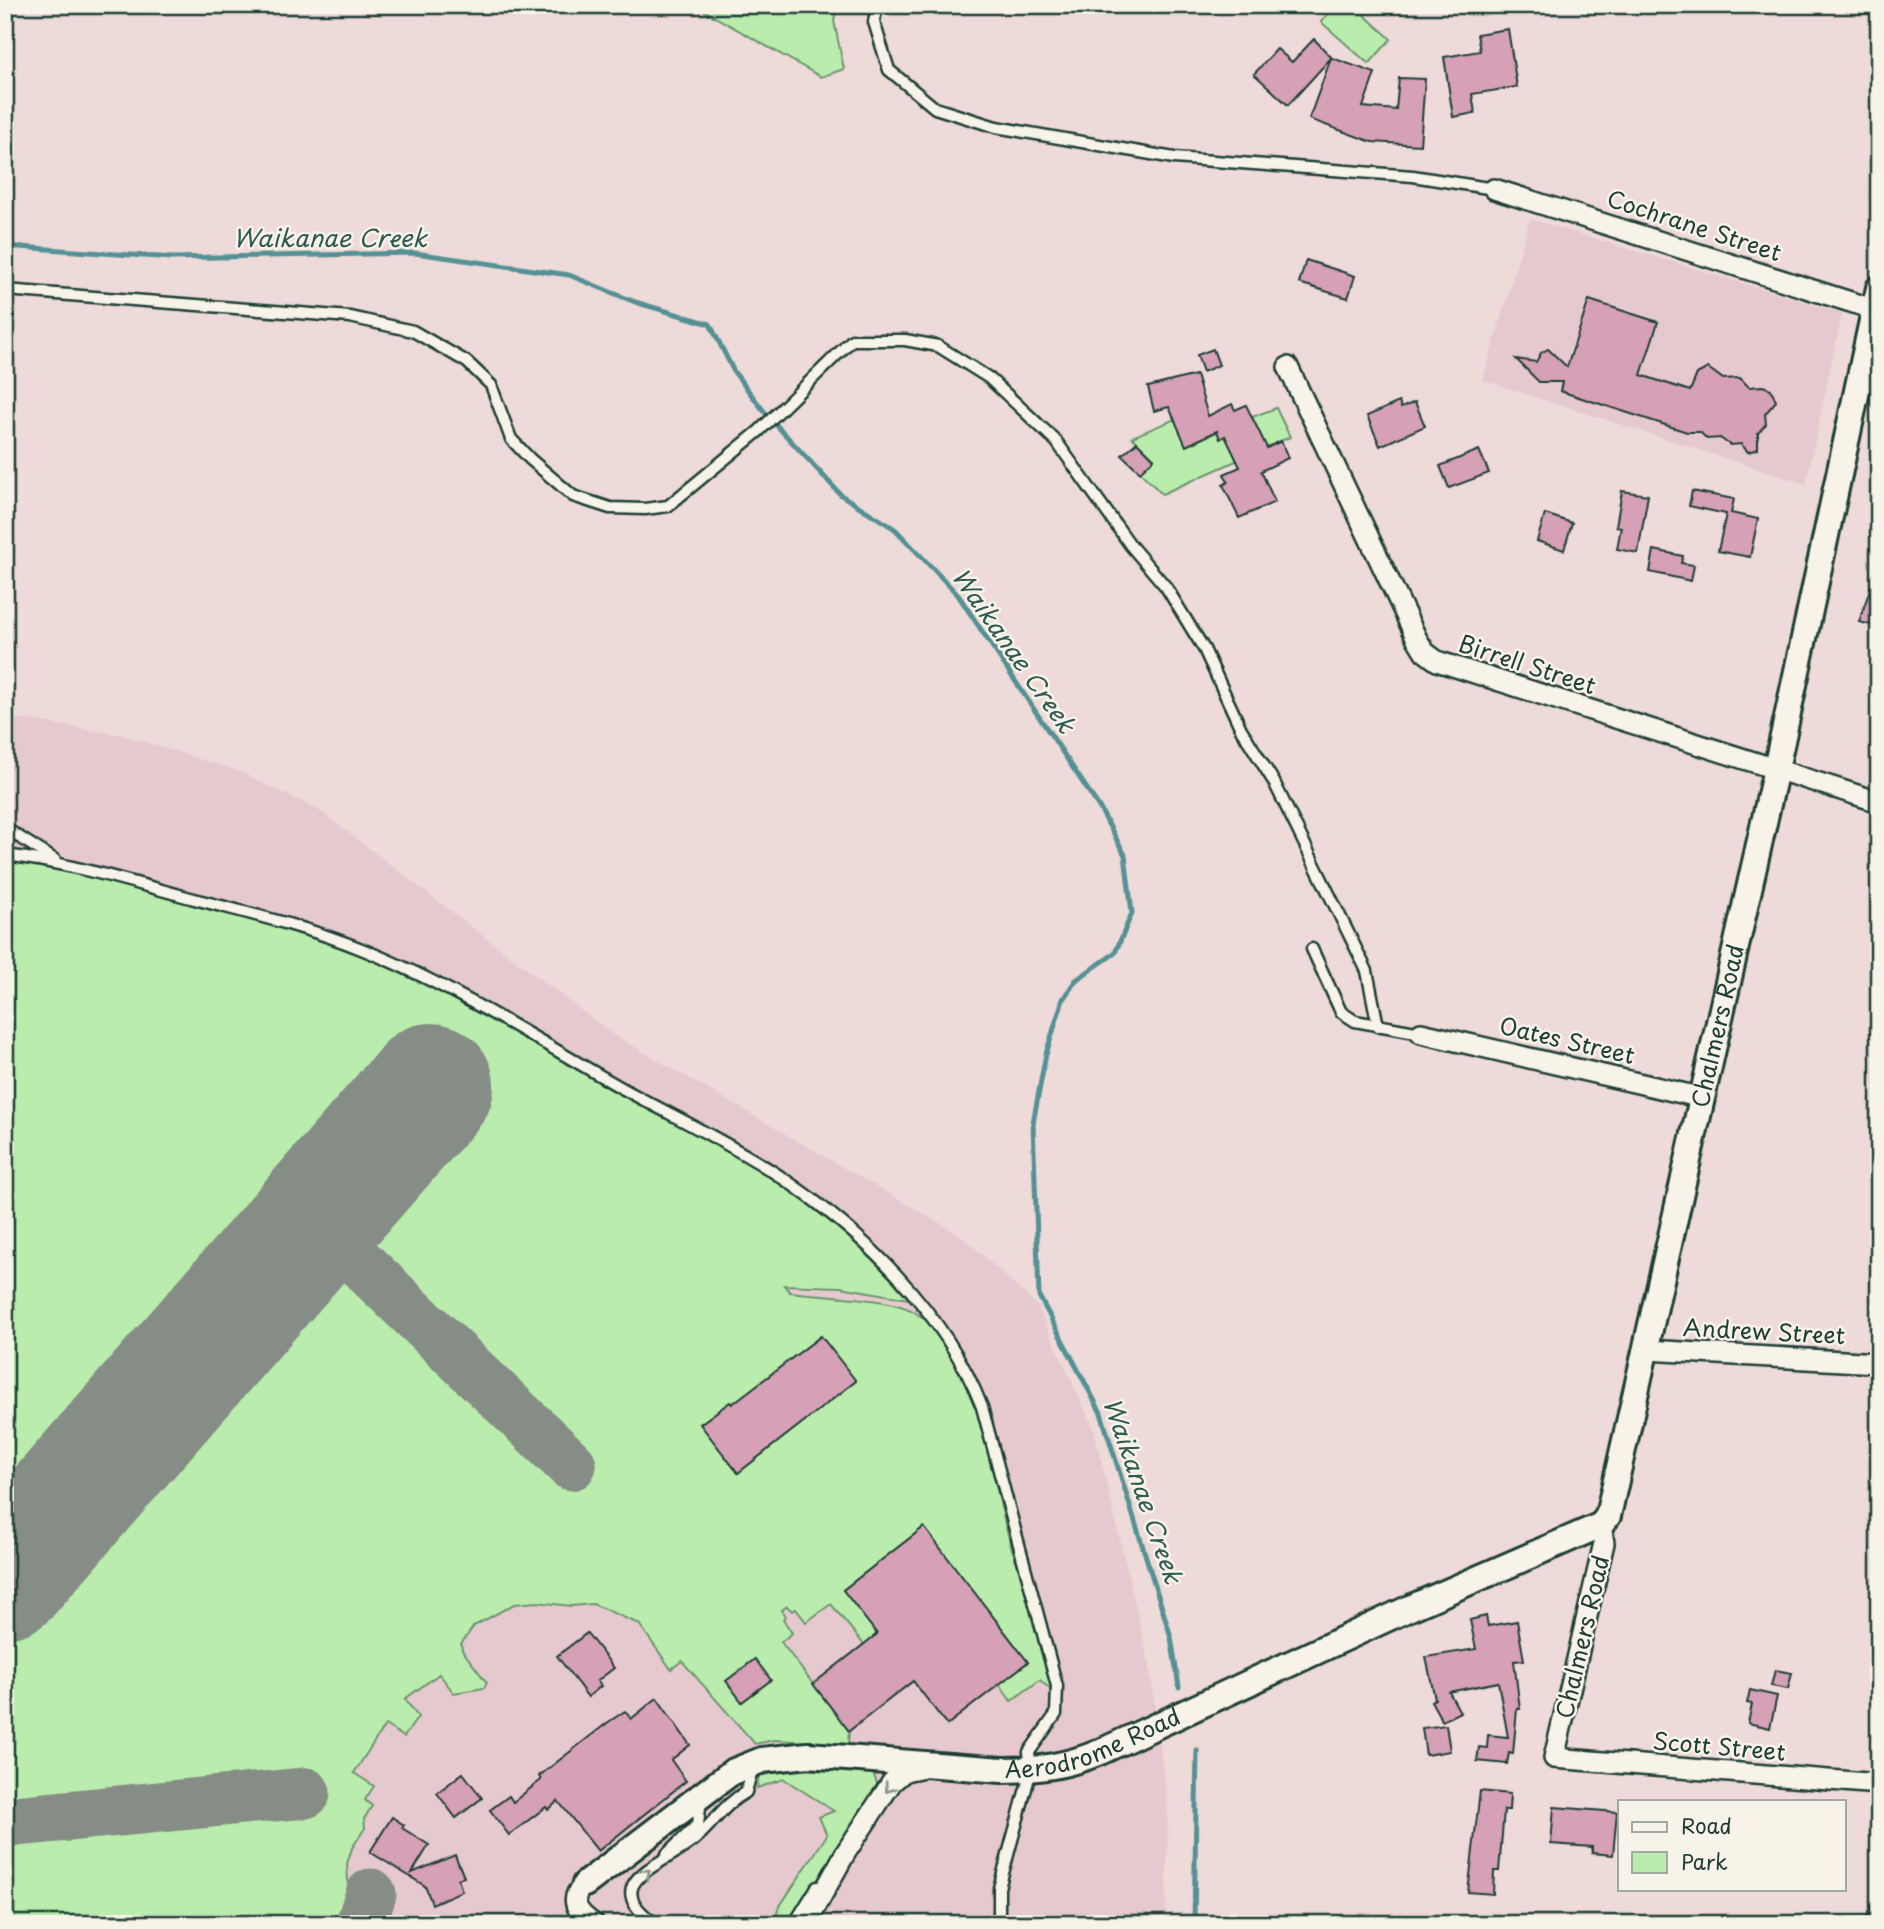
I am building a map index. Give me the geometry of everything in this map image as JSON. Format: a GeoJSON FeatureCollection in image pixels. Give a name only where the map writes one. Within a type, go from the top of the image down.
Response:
{"type":"FeatureCollection","features":[{"type":"Feature","properties":{"kind":"street","name":"Cochrane Street"},"geometry":{"type":"LineString","coordinates":[[1494,189],[1877,303]]}},
{"type":"Feature","properties":{"kind":"street","name":"Chalmers Road"},"geometry":{"type":"LineString","coordinates":[[1555,1758],[1604,1544],[1601,1525],[1611,1507],[1647,1350],[1877,303]]}},
{"type":"Feature","properties":{"kind":"street","name":"Birrell Street"},"geometry":{"type":"LineString","coordinates":[[1288,367],[1425,652],[1437,661],[1879,802]]}},
{"type":"Feature","properties":{"kind":"street","name":"Oates Street"},"geometry":{"type":"LineString","coordinates":[[1421,1032],[1703,1098]]}},
{"type":"Feature","properties":{"kind":"street","name":"Andrew Street"},"geometry":{"type":"LineString","coordinates":[[1647,1350],[1879,1363]]}},
{"type":"Feature","properties":{"kind":"street","name":"Aerodrome Road"},"geometry":{"type":"LineString","coordinates":[[585,1884],[706,1790],[732,1772],[762,1760],[808,1755],[1031,1770],[1063,1765],[1100,1752],[1412,1607],[1601,1525]]}},
{"type":"Feature","properties":{"kind":"street","name":"Scott Street"},"geometry":{"type":"LineString","coordinates":[[1555,1758],[1879,1784]]}},
{"type":"Feature","properties":{"kind":"street"},"geometry":{"type":"LineString","coordinates":[[806,1924],[846,1852],[898,1776],[924,1766],[950,1766]]}},
{"type":"Feature","properties":{"kind":"street"},"geometry":{"type":"LineString","coordinates":[[585,1884],[576,1893],[575,1904],[580,1914],[594,1924]]}},
{"type":"Feature","properties":{"kind":"street"},"geometry":{"type":"LineString","coordinates":[[1876,1924],[1879,1915]]}},
{"type":"Feature","properties":{"kind":"lane"},"geometry":{"type":"LineString","coordinates":[[877,5],[874,22],[889,70],[935,108],[996,127],[1174,158],[1413,176],[1494,189]]}},
{"type":"Feature","properties":{"kind":"lane"},"geometry":{"type":"LineString","coordinates":[[5,290],[350,317],[413,331],[467,362],[491,386],[511,439],[530,460],[573,496],[611,508],[668,506],[759,431],[852,340],[905,340],[938,346],[989,378],[1056,440],[1131,546],[1167,587],[1204,649],[1241,729],[1274,782],[1367,971],[1378,1026]]}},
{"type":"Feature","properties":{"kind":"lane"},"geometry":{"type":"LineString","coordinates":[[5,828],[62,864]]}},
{"type":"Feature","properties":{"kind":"lane"},"geometry":{"type":"LineString","coordinates":[[5,855],[62,864],[293,925],[359,948],[440,986],[776,1174],[839,1221],[883,1262],[934,1320],[968,1370],[982,1407],[1057,1686],[1056,1714],[1029,1752],[1031,1770],[999,1888],[999,1924]]}},
{"type":"Feature","properties":{"kind":"lane"},"geometry":{"type":"LineString","coordinates":[[1312,950],[1341,1012],[1355,1021],[1421,1032]]}},
{"type":"Feature","properties":{"kind":"lane"},"geometry":{"type":"LineString","coordinates":[[665,1857],[687,1846],[712,1824],[728,1803],[746,1792],[750,1786],[752,1768],[762,1760]]}},
{"type":"Feature","properties":{"kind":"lane"},"geometry":{"type":"LineString","coordinates":[[656,1924],[634,1907],[631,1892],[634,1883],[698,1824],[701,1799],[706,1790]]}},
{"type":"Feature","properties":{"kind":"lane"},"geometry":{"type":"LineString","coordinates":[[794,1924],[820,1882],[846,1852]]}},
{"type":"Feature","properties":{"kind":"shaded area"},"geometry":{"type":"Polygon","coordinates":[[[1530,219],[1842,313],[1806,484],[1483,380],[1530,219]]]}},
{"type":"Feature","properties":{"kind":"shaded area"},"geometry":{"type":"Polygon","coordinates":[[[21,719],[123,735],[240,772],[320,811],[612,1034],[962,1236],[1038,1307],[1094,1430],[1149,1663],[1168,1809],[1166,1924],[5,1924],[5,720],[21,719]]]}},
{"type":"Feature","properties":{"kind":"green space"},"geometry":{"type":"Polygon","coordinates":[[[694,5],[837,5],[834,21],[844,69],[821,77],[694,5]]]}},
{"type":"Feature","properties":{"kind":"green space"},"geometry":{"type":"Polygon","coordinates":[[[1336,5],[1353,5],[1391,39],[1369,64],[1321,22],[1336,5]]]}},
{"type":"Feature","properties":{"kind":"green space"},"geometry":{"type":"Polygon","coordinates":[[[1276,408],[1290,437],[1162,494],[1140,472],[1154,458],[1132,437],[1175,419],[1186,446],[1217,432],[1263,440],[1252,417],[1276,408]]]}},
{"type":"Feature","properties":{"kind":"green space"},"geometry":{"type":"Polygon","coordinates":[[[5,859],[74,871],[281,927],[358,953],[440,992],[751,1165],[816,1210],[855,1243],[909,1299],[841,1287],[784,1285],[790,1292],[874,1300],[905,1308],[923,1318],[947,1347],[961,1371],[978,1413],[1011,1546],[1042,1641],[1050,1689],[1040,1680],[1011,1701],[999,1684],[1028,1662],[924,1528],[843,1590],[913,1681],[901,1690],[831,1604],[806,1622],[796,1609],[792,1611],[787,1606],[782,1610],[786,1616],[783,1619],[792,1633],[781,1642],[849,1731],[848,1744],[774,1740],[755,1744],[682,1661],[671,1669],[639,1624],[593,1604],[514,1604],[474,1626],[461,1644],[462,1650],[487,1683],[484,1688],[454,1693],[439,1674],[405,1699],[418,1717],[404,1737],[385,1725],[354,1773],[374,1786],[365,1800],[372,1806],[364,1819],[365,1828],[352,1848],[347,1864],[348,1880],[354,1896],[354,1924],[5,1924],[5,859]]]}},
{"type":"Feature","properties":{"kind":"green space"},"geometry":{"type":"Polygon","coordinates":[[[795,1769],[873,1773],[878,1786],[789,1924],[775,1924],[778,1909],[827,1835],[819,1817],[834,1811],[784,1779],[757,1788],[759,1776],[795,1769]]]}},
{"type":"Feature","properties":{"kind":"building"},"geometry":{"type":"Polygon","coordinates":[[[1508,29],[1517,87],[1472,94],[1475,113],[1453,117],[1444,57],[1480,51],[1477,34],[1508,29]]]}},
{"type":"Feature","properties":{"kind":"building"},"geometry":{"type":"Polygon","coordinates":[[[1314,39],[1332,58],[1375,73],[1363,107],[1396,110],[1399,78],[1425,79],[1420,145],[1372,142],[1309,119],[1331,58],[1288,105],[1254,74],[1277,49],[1292,62],[1314,39]]]}},
{"type":"Feature","properties":{"kind":"building"},"geometry":{"type":"Polygon","coordinates":[[[1306,260],[1355,276],[1348,298],[1299,283],[1306,260]]]}},
{"type":"Feature","properties":{"kind":"building"},"geometry":{"type":"Polygon","coordinates":[[[1589,300],[1658,322],[1641,375],[1690,391],[1697,374],[1708,368],[1723,379],[1740,378],[1749,387],[1763,386],[1771,389],[1776,401],[1765,414],[1766,424],[1758,433],[1758,449],[1748,452],[1741,444],[1730,445],[1720,438],[1707,439],[1700,432],[1687,432],[1560,391],[1562,382],[1539,382],[1516,359],[1536,362],[1541,353],[1548,349],[1567,367],[1589,300]]]}},
{"type":"Feature","properties":{"kind":"building"},"geometry":{"type":"Polygon","coordinates":[[[1213,349],[1219,365],[1203,372],[1197,355],[1213,349]]]}},
{"type":"Feature","properties":{"kind":"building"},"geometry":{"type":"Polygon","coordinates":[[[1196,375],[1208,416],[1232,404],[1235,410],[1246,405],[1267,448],[1281,441],[1288,458],[1261,471],[1275,502],[1239,518],[1223,485],[1228,482],[1224,474],[1240,467],[1225,436],[1220,439],[1217,431],[1186,446],[1169,407],[1154,411],[1148,387],[1196,375]]]}},
{"type":"Feature","properties":{"kind":"building"},"geometry":{"type":"Polygon","coordinates":[[[1399,402],[1401,408],[1415,402],[1425,426],[1380,446],[1367,416],[1399,402]]]}},
{"type":"Feature","properties":{"kind":"building"},"geometry":{"type":"Polygon","coordinates":[[[1137,442],[1154,459],[1140,472],[1122,455],[1137,442]]]}},
{"type":"Feature","properties":{"kind":"building"},"geometry":{"type":"Polygon","coordinates":[[[1479,450],[1489,473],[1449,488],[1440,466],[1479,450]]]}},
{"type":"Feature","properties":{"kind":"building"},"geometry":{"type":"Polygon","coordinates":[[[1622,491],[1648,495],[1638,553],[1617,549],[1621,527],[1616,526],[1622,491]]]}},
{"type":"Feature","properties":{"kind":"building"},"geometry":{"type":"Polygon","coordinates":[[[1692,491],[1734,499],[1731,513],[1758,519],[1750,557],[1718,551],[1726,514],[1689,506],[1692,491]]]}},
{"type":"Feature","properties":{"kind":"building"},"geometry":{"type":"Polygon","coordinates":[[[1545,514],[1572,523],[1564,550],[1537,541],[1545,514]]]}},
{"type":"Feature","properties":{"kind":"building"},"geometry":{"type":"Polygon","coordinates":[[[1654,550],[1683,556],[1681,563],[1694,565],[1691,581],[1650,572],[1654,550]]]}},
{"type":"Feature","properties":{"kind":"building"},"geometry":{"type":"Polygon","coordinates":[[[1873,580],[1879,581],[1879,627],[1859,622],[1873,580]]]}},
{"type":"Feature","properties":{"kind":"building"},"geometry":{"type":"Polygon","coordinates":[[[821,1336],[856,1381],[738,1473],[700,1424],[730,1402],[732,1404],[821,1336]]]}},
{"type":"Feature","properties":{"kind":"building"},"geometry":{"type":"Polygon","coordinates":[[[924,1527],[1028,1662],[947,1725],[913,1681],[849,1731],[813,1684],[877,1634],[843,1590],[924,1527]]]}},
{"type":"Feature","properties":{"kind":"building"},"geometry":{"type":"Polygon","coordinates":[[[1486,1616],[1488,1626],[1517,1621],[1524,1660],[1514,1661],[1520,1709],[1517,1709],[1513,1754],[1509,1753],[1507,1764],[1477,1761],[1479,1747],[1487,1748],[1488,1735],[1508,1737],[1498,1682],[1449,1692],[1460,1712],[1442,1721],[1431,1701],[1435,1699],[1426,1657],[1476,1649],[1470,1620],[1486,1616]]]}},
{"type":"Feature","properties":{"kind":"building"},"geometry":{"type":"Polygon","coordinates":[[[587,1633],[614,1668],[597,1681],[601,1686],[588,1697],[557,1656],[587,1633]]]}},
{"type":"Feature","properties":{"kind":"building"},"geometry":{"type":"Polygon","coordinates":[[[755,1659],[771,1680],[742,1702],[726,1681],[755,1659]]]}},
{"type":"Feature","properties":{"kind":"building"},"geometry":{"type":"Polygon","coordinates":[[[1775,1670],[1792,1673],[1788,1689],[1771,1686],[1775,1670]]]}},
{"type":"Feature","properties":{"kind":"building"},"geometry":{"type":"Polygon","coordinates":[[[1750,1690],[1777,1696],[1770,1728],[1748,1723],[1752,1704],[1747,1703],[1750,1690]]]}},
{"type":"Feature","properties":{"kind":"building"},"geometry":{"type":"Polygon","coordinates":[[[657,1698],[690,1745],[671,1760],[686,1781],[598,1851],[558,1801],[509,1835],[490,1810],[509,1796],[513,1802],[541,1780],[539,1776],[607,1723],[625,1711],[631,1719],[657,1698]]]}},
{"type":"Feature","properties":{"kind":"building"},"geometry":{"type":"Polygon","coordinates":[[[1446,1725],[1450,1751],[1426,1755],[1422,1728],[1446,1725]]]}},
{"type":"Feature","properties":{"kind":"building"},"geometry":{"type":"Polygon","coordinates":[[[463,1773],[482,1798],[456,1818],[437,1793],[463,1773]]]}},
{"type":"Feature","properties":{"kind":"building"},"geometry":{"type":"Polygon","coordinates":[[[1480,1791],[1510,1794],[1509,1810],[1504,1810],[1499,1871],[1494,1871],[1493,1894],[1468,1892],[1480,1791]]]}},
{"type":"Feature","properties":{"kind":"building"},"geometry":{"type":"Polygon","coordinates":[[[1554,1807],[1617,1812],[1613,1855],[1592,1853],[1592,1847],[1551,1844],[1554,1807]]]}},
{"type":"Feature","properties":{"kind":"building"},"geometry":{"type":"Polygon","coordinates":[[[392,1817],[404,1825],[402,1828],[429,1845],[412,1873],[455,1855],[464,1877],[458,1879],[462,1891],[432,1904],[425,1886],[370,1852],[392,1817]]]}},
{"type":"Feature","properties":{"kind":"waterway","name":"Waikanae Creek"},"geometry":{"type":"LineString","coordinates":[[5,246],[173,258],[415,253],[569,275],[635,302],[710,324],[734,372],[767,415],[841,495],[895,529],[958,595],[1099,807],[1125,855],[1132,913],[1115,953],[1076,980],[1063,999],[1046,1054],[1033,1123],[1039,1296],[1101,1413],[1171,1637],[1179,1687]]}},
{"type":"Feature","properties":{"kind":"waterway","name":"Waikanae Creek"},"geometry":{"type":"LineString","coordinates":[[1194,1924],[1197,1750]]}},
{"type":"Feature","properties":{"kind":"taxiway"},"geometry":{"type":"LineString","coordinates":[[315,1220],[571,1465]]}},
{"type":"Feature","properties":{"kind":"taxiway"},"geometry":{"type":"LineString","coordinates":[[5,1822],[305,1793]]}},
{"type":"Feature","properties":{"kind":"taxiway"},"geometry":{"type":"LineString","coordinates":[[361,1924],[371,1894]]}},
{"type":"Feature","properties":{"kind":"runway"},"geometry":{"type":"LineString","coordinates":[[5,1575],[431,1086]]}}]}
